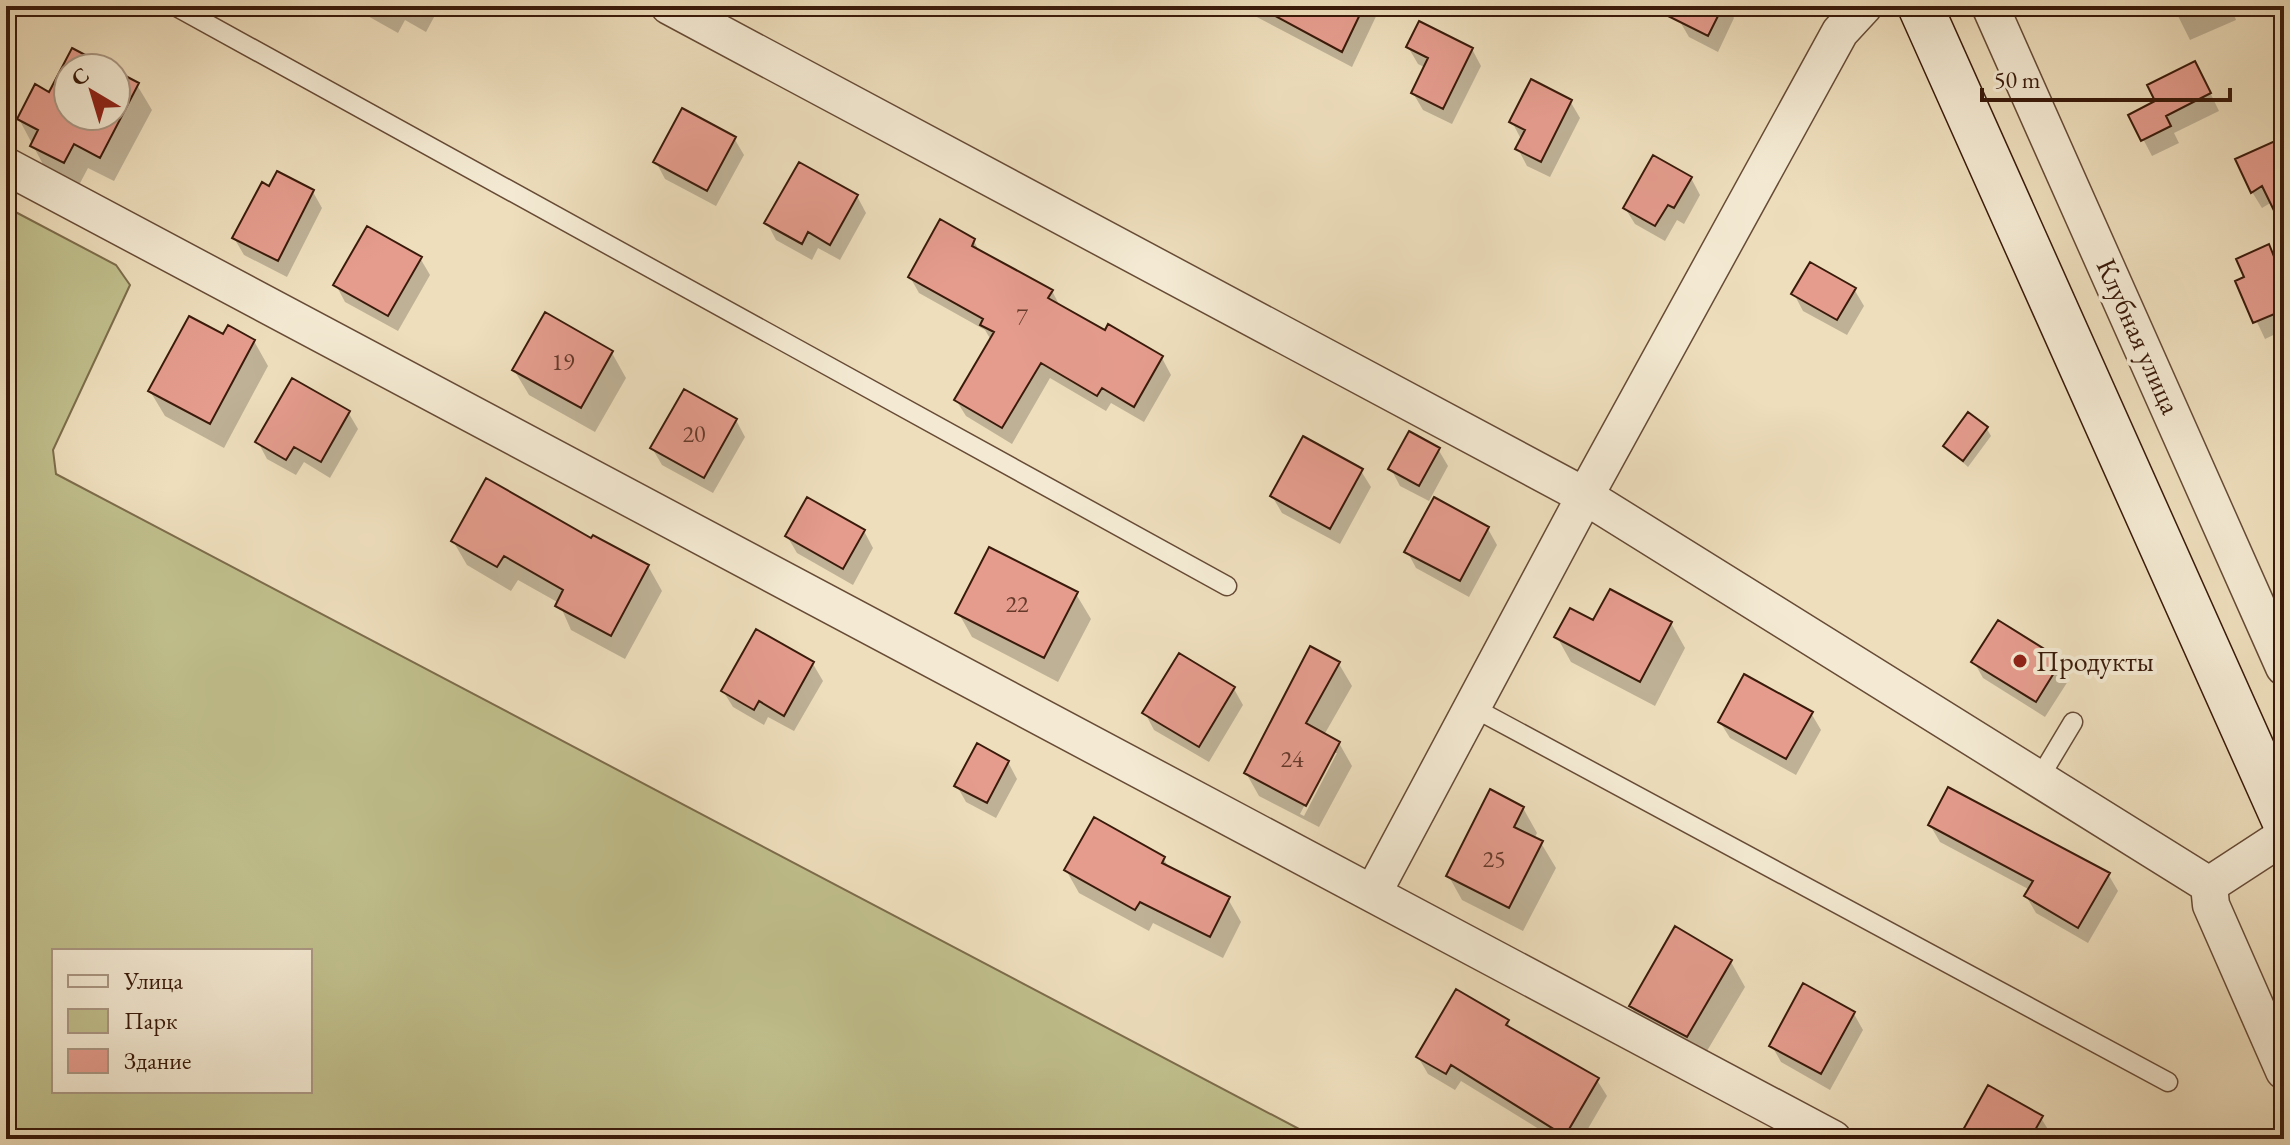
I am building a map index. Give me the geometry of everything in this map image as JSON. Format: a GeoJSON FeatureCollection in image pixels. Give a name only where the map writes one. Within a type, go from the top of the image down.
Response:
{"type":"FeatureCollection","features":[{"type":"Feature","properties":{"kind":"main road"},"geometry":{"type":"LineString","coordinates":[[1920,6],[2284,820]]}},
{"type":"Feature","properties":{"kind":"street"},"geometry":{"type":"LineString","coordinates":[[669,6],[1585,496],[2209,885]]}},
{"type":"Feature","properties":{"kind":"street"},"geometry":{"type":"LineString","coordinates":[[1373,893],[1585,496],[1840,32],[1864,6]]}},
{"type":"Feature","properties":{"kind":"street","name":"Клубная улица"},"geometry":{"type":"LineString","coordinates":[[1990,6],[2284,667]]}},
{"type":"Feature","properties":{"kind":"street"},"geometry":{"type":"LineString","coordinates":[[6,166],[1833,1139]]}},
{"type":"Feature","properties":{"kind":"street"},"geometry":{"type":"LineString","coordinates":[[2209,885],[2284,836]]}},
{"type":"Feature","properties":{"kind":"street"},"geometry":{"type":"LineString","coordinates":[[2209,885],[2211,905],[2284,1071]]}},
{"type":"Feature","properties":{"kind":"lane"},"geometry":{"type":"LineString","coordinates":[[175,6],[1227,586]]}},
{"type":"Feature","properties":{"kind":"lane"},"geometry":{"type":"LineString","coordinates":[[1472,707],[2168,1082]]}},
{"type":"Feature","properties":{"kind":"lane"},"geometry":{"type":"LineString","coordinates":[[2040,777],[2073,722]]}},
{"type":"Feature","properties":{"kind":"green space"},"geometry":{"type":"Polygon","coordinates":[[[6,207],[116,265],[130,285],[53,450],[56,474],[1318,1139],[6,1139],[6,207]]]}},
{"type":"Feature","properties":{"kind":"building"},"geometry":{"type":"Polygon","coordinates":[[[1257,6],[1364,6],[1342,52],[1257,6]]]}},
{"type":"Feature","properties":{"kind":"building"},"geometry":{"type":"Polygon","coordinates":[[[1648,6],[1723,6],[1708,36],[1648,6]]]}},
{"type":"Feature","properties":{"kind":"building"},"geometry":{"type":"Polygon","coordinates":[[[1419,21],[1473,48],[1443,109],[1411,93],[1428,58],[1406,47],[1419,21]]]}},
{"type":"Feature","properties":{"kind":"building"},"geometry":{"type":"Polygon","coordinates":[[[2195,61],[2211,93],[2166,116],[2171,126],[2141,141],[2128,115],[2155,101],[2147,85],[2195,61]]]}},
{"type":"Feature","properties":{"kind":"building"},"geometry":{"type":"Polygon","coordinates":[[[132,79],[139,83],[132,96],[132,79]]]}},
{"type":"Feature","properties":{"kind":"building"},"geometry":{"type":"Polygon","coordinates":[[[1531,79],[1572,100],[1541,162],[1515,149],[1525,130],[1509,122],[1531,79]]]}},
{"type":"Feature","properties":{"kind":"building"},"geometry":{"type":"Polygon","coordinates":[[[35,84],[49,92],[52,86],[52,132],[114,132],[100,158],[74,144],[64,163],[30,146],[38,130],[17,119],[35,84]]]}},
{"type":"Feature","properties":{"kind":"building"},"geometry":{"type":"Polygon","coordinates":[[[682,108],[736,137],[707,191],[653,162],[682,108]]]}},
{"type":"Feature","properties":{"kind":"building"},"geometry":{"type":"Polygon","coordinates":[[[2284,137],[2284,231],[2262,186],[2251,193],[2235,159],[2284,137]]]}},
{"type":"Feature","properties":{"kind":"building"},"geometry":{"type":"Polygon","coordinates":[[[1653,155],[1692,177],[1674,208],[1668,205],[1655,226],[1623,208],[1653,155]]]}},
{"type":"Feature","properties":{"kind":"building"},"geometry":{"type":"Polygon","coordinates":[[[799,162],[858,195],[830,245],[808,232],[802,244],[764,223],[799,162]]]}},
{"type":"Feature","properties":{"kind":"building"},"geometry":{"type":"Polygon","coordinates":[[[277,171],[314,190],[278,261],[232,238],[262,182],[269,186],[277,171]]]}},
{"type":"Feature","properties":{"kind":"building"},"geometry":{"type":"Polygon","coordinates":[[[940,219],[975,239],[972,246],[1053,290],[1048,298],[1105,330],[1108,324],[1163,356],[1134,407],[1102,388],[1097,396],[1041,363],[1002,428],[954,400],[994,332],[980,325],[983,319],[908,277],[940,219]]]}},
{"type":"Feature","properties":{"kind":"building"},"geometry":{"type":"Polygon","coordinates":[[[367,226],[422,257],[388,316],[333,285],[367,226]]]}},
{"type":"Feature","properties":{"kind":"building"},"geometry":{"type":"Polygon","coordinates":[[[2269,244],[2277,264],[2284,261],[2284,310],[2253,323],[2235,281],[2244,277],[2236,259],[2269,244]]]}},
{"type":"Feature","properties":{"kind":"building"},"geometry":{"type":"Polygon","coordinates":[[[1810,262],[1856,288],[1837,320],[1791,294],[1810,262]]]}},
{"type":"Feature","properties":{"kind":"building"},"geometry":{"type":"Polygon","coordinates":[[[545,312],[613,351],[581,408],[512,370],[545,312]]]}},
{"type":"Feature","properties":{"kind":"building"},"geometry":{"type":"Polygon","coordinates":[[[189,316],[223,334],[228,325],[255,340],[210,424],[148,391],[189,316]]]}},
{"type":"Feature","properties":{"kind":"building"},"geometry":{"type":"Polygon","coordinates":[[[292,378],[350,411],[321,462],[294,447],[286,460],[255,442],[292,378]]]}},
{"type":"Feature","properties":{"kind":"building"},"geometry":{"type":"Polygon","coordinates":[[[684,389],[737,419],[704,478],[650,448],[684,389]]]}},
{"type":"Feature","properties":{"kind":"building"},"geometry":{"type":"Polygon","coordinates":[[[1968,412],[1988,427],[1963,461],[1943,446],[1968,412]]]}},
{"type":"Feature","properties":{"kind":"building"},"geometry":{"type":"Polygon","coordinates":[[[1409,431],[1440,448],[1419,486],[1388,469],[1409,431]]]}},
{"type":"Feature","properties":{"kind":"building"},"geometry":{"type":"Polygon","coordinates":[[[1303,436],[1363,469],[1330,529],[1270,496],[1303,436]]]}},
{"type":"Feature","properties":{"kind":"building"},"geometry":{"type":"Polygon","coordinates":[[[486,478],[591,538],[593,535],[649,565],[611,636],[555,606],[563,590],[504,556],[497,567],[451,541],[486,478]]]}},
{"type":"Feature","properties":{"kind":"building"},"geometry":{"type":"Polygon","coordinates":[[[807,497],[865,530],[843,569],[785,536],[807,497]]]}},
{"type":"Feature","properties":{"kind":"building"},"geometry":{"type":"Polygon","coordinates":[[[1434,497],[1489,527],[1460,581],[1404,552],[1434,497]]]}},
{"type":"Feature","properties":{"kind":"building"},"geometry":{"type":"Polygon","coordinates":[[[989,547],[1078,592],[1044,658],[955,613],[989,547]]]}},
{"type":"Feature","properties":{"kind":"building"},"geometry":{"type":"Polygon","coordinates":[[[1610,589],[1672,622],[1640,682],[1554,637],[1570,608],[1593,620],[1610,589]]]}},
{"type":"Feature","properties":{"kind":"building"},"geometry":{"type":"Polygon","coordinates":[[[1998,620],[2062,660],[2036,702],[1971,662],[1998,620]]]}},
{"type":"Feature","properties":{"kind":"building"},"geometry":{"type":"Polygon","coordinates":[[[756,629],[814,662],[784,716],[759,701],[754,710],[721,691],[756,629]]]}},
{"type":"Feature","properties":{"kind":"building"},"geometry":{"type":"Polygon","coordinates":[[[1310,646],[1340,662],[1306,723],[1340,742],[1306,806],[1244,773],[1310,646]]]}},
{"type":"Feature","properties":{"kind":"building"},"geometry":{"type":"Polygon","coordinates":[[[1179,653],[1235,687],[1199,747],[1142,713],[1179,653]]]}},
{"type":"Feature","properties":{"kind":"building"},"geometry":{"type":"Polygon","coordinates":[[[1744,674],[1813,712],[1786,759],[1718,722],[1744,674]]]}},
{"type":"Feature","properties":{"kind":"building"},"geometry":{"type":"Polygon","coordinates":[[[977,743],[1009,761],[987,803],[954,786],[977,743]]]}},
{"type":"Feature","properties":{"kind":"building"},"geometry":{"type":"Polygon","coordinates":[[[1948,787],[2110,873],[2078,928],[2024,896],[2033,881],[1928,825],[1948,787]]]}},
{"type":"Feature","properties":{"kind":"building"},"geometry":{"type":"Polygon","coordinates":[[[1490,789],[1524,807],[1514,827],[1543,841],[1509,908],[1446,876],[1490,789]]]}},
{"type":"Feature","properties":{"kind":"building"},"geometry":{"type":"Polygon","coordinates":[[[1094,817],[1165,857],[1162,863],[1230,897],[1210,937],[1140,902],[1135,910],[1064,870],[1094,817]]]}},
{"type":"Feature","properties":{"kind":"building"},"geometry":{"type":"Polygon","coordinates":[[[1675,926],[1732,960],[1687,1037],[1629,1006],[1675,926]]]}},
{"type":"Feature","properties":{"kind":"building"},"geometry":{"type":"Polygon","coordinates":[[[1803,983],[1855,1012],[1821,1074],[1769,1046],[1803,983]]]}},
{"type":"Feature","properties":{"kind":"building"},"geometry":{"type":"Polygon","coordinates":[[[1456,989],[1509,1020],[1506,1025],[1599,1078],[1565,1136],[1451,1065],[1446,1074],[1416,1057],[1456,989]]]}},
{"type":"Feature","properties":{"kind":"building"},"geometry":{"type":"Polygon","coordinates":[[[1988,1085],[2043,1116],[2030,1139],[1958,1139],[1988,1085]]]}},
{"type":"Feature","properties":{"kind":"place","name":"Продукты"},"geometry":{"type":"Point","coordinates":[2020,661]}}]}
